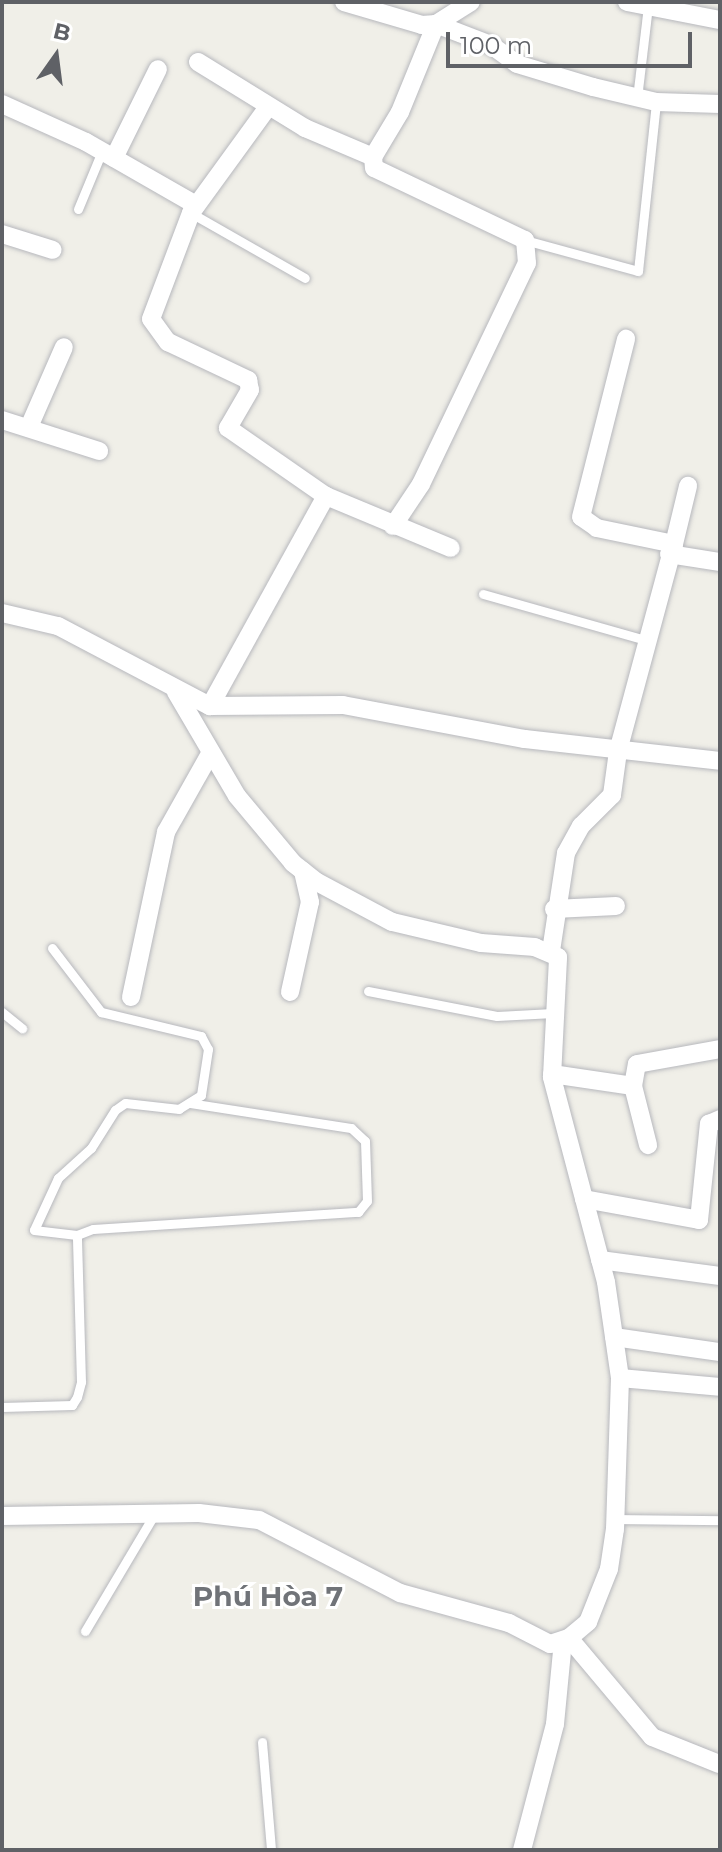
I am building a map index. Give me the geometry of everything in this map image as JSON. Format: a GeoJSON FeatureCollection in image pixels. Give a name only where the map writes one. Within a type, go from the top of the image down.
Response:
{"type":"FeatureCollection","features":[{"type":"Feature","properties":{"kind":"street"},"geometry":{"type":"LineString","coordinates":[[344,2],[413,23],[436,24],[491,45],[517,64],[637,98],[656,102],[720,104]]}},
{"type":"Feature","properties":{"kind":"street"},"geometry":{"type":"LineString","coordinates":[[393,526],[421,484],[527,263],[525,240],[374,168],[373,157],[400,112],[436,24],[471,2]]}},
{"type":"Feature","properties":{"kind":"street"},"geometry":{"type":"LineString","coordinates":[[627,2],[720,20]]}},
{"type":"Feature","properties":{"kind":"street"},"geometry":{"type":"LineString","coordinates":[[198,62],[268,107],[373,157]]}},
{"type":"Feature","properties":{"kind":"street"},"geometry":{"type":"LineString","coordinates":[[108,154],[158,69]]}},
{"type":"Feature","properties":{"kind":"street"},"geometry":{"type":"LineString","coordinates":[[2,104],[108,154],[193,209]]}},
{"type":"Feature","properties":{"kind":"street"},"geometry":{"type":"LineString","coordinates":[[268,107],[193,209],[151,319],[168,342],[248,380],[250,390],[228,428],[326,496],[451,548]]}},
{"type":"Feature","properties":{"kind":"street"},"geometry":{"type":"LineString","coordinates":[[2,234],[53,250]]}},
{"type":"Feature","properties":{"kind":"street"},"geometry":{"type":"LineString","coordinates":[[626,339],[581,517],[597,528],[720,562]]}},
{"type":"Feature","properties":{"kind":"street"},"geometry":{"type":"LineString","coordinates":[[29,427],[64,347]]}},
{"type":"Feature","properties":{"kind":"street"},"geometry":{"type":"LineString","coordinates":[[2,420],[99,451]]}},
{"type":"Feature","properties":{"kind":"street"},"geometry":{"type":"LineString","coordinates":[[551,951],[554,909],[566,853],[581,826],[612,795],[618,751],[688,486]]}},
{"type":"Feature","properties":{"kind":"street"},"geometry":{"type":"LineString","coordinates":[[210,706],[277,577],[326,496]]}},
{"type":"Feature","properties":{"kind":"street"},"geometry":{"type":"LineString","coordinates":[[2,613],[58,626],[176,692],[210,706],[343,705],[618,751],[720,761]]}},
{"type":"Feature","properties":{"kind":"street"},"geometry":{"type":"LineString","coordinates":[[2,1516],[155,1513],[259,1520],[400,1593],[509,1623],[550,1644],[566,1640],[588,1622],[609,1569],[616,1519],[620,1378],[600,1260],[552,1074],[558,957],[551,951],[452,938],[392,922],[303,871],[250,813],[210,754],[176,692]]}},
{"type":"Feature","properties":{"kind":"street"},"geometry":{"type":"LineString","coordinates":[[131,997],[166,832],[210,754]]}},
{"type":"Feature","properties":{"kind":"street"},"geometry":{"type":"LineString","coordinates":[[290,992],[310,902],[303,871]]}},
{"type":"Feature","properties":{"kind":"street"},"geometry":{"type":"LineString","coordinates":[[554,909],[616,906]]}},
{"type":"Feature","properties":{"kind":"street"},"geometry":{"type":"LineString","coordinates":[[648,1145],[633,1086],[637,1064],[720,1049]]}},
{"type":"Feature","properties":{"kind":"street"},"geometry":{"type":"LineString","coordinates":[[552,1074],[633,1086]]}},
{"type":"Feature","properties":{"kind":"street"},"geometry":{"type":"LineString","coordinates":[[584,1199],[699,1220],[709,1124],[720,1119]]}},
{"type":"Feature","properties":{"kind":"street"},"geometry":{"type":"LineString","coordinates":[[600,1260],[720,1276]]}},
{"type":"Feature","properties":{"kind":"street"},"geometry":{"type":"LineString","coordinates":[[614,1337],[720,1352]]}},
{"type":"Feature","properties":{"kind":"street"},"geometry":{"type":"LineString","coordinates":[[620,1378],[720,1387]]}},
{"type":"Feature","properties":{"kind":"street"},"geometry":{"type":"LineString","coordinates":[[566,1640],[652,1737],[719,1764]]}},
{"type":"Feature","properties":{"kind":"street"},"geometry":{"type":"LineString","coordinates":[[522,1850],[555,1724],[566,1640]]}},
{"type":"Feature","properties":{"kind":"lane"},"geometry":{"type":"LineString","coordinates":[[637,98],[648,6]]}},
{"type":"Feature","properties":{"kind":"lane"},"geometry":{"type":"LineString","coordinates":[[525,240],[638,271],[656,102]]}},
{"type":"Feature","properties":{"kind":"lane"},"geometry":{"type":"LineString","coordinates":[[78,209],[108,154]]}},
{"type":"Feature","properties":{"kind":"lane"},"geometry":{"type":"LineString","coordinates":[[193,209],[305,278]]}},
{"type":"Feature","properties":{"kind":"lane"},"geometry":{"type":"LineString","coordinates":[[483,594],[646,640]]}},
{"type":"Feature","properties":{"kind":"lane"},"geometry":{"type":"LineString","coordinates":[[52,948],[101,1012],[201,1036],[208,1049],[201,1095],[179,1109],[125,1103],[115,1110],[91,1148],[58,1178],[34,1221],[34,1230],[77,1235],[93,1229],[358,1212],[367,1201],[365,1141],[351,1128],[190,1103]]}},
{"type":"Feature","properties":{"kind":"lane"},"geometry":{"type":"LineString","coordinates":[[368,991],[497,1016],[553,1013]]}},
{"type":"Feature","properties":{"kind":"lane"},"geometry":{"type":"LineString","coordinates":[[2,1012],[22,1028]]}},
{"type":"Feature","properties":{"kind":"lane"},"geometry":{"type":"LineString","coordinates":[[2,1407],[72,1405],[77,1397],[81,1382],[77,1235]]}},
{"type":"Feature","properties":{"kind":"lane"},"geometry":{"type":"LineString","coordinates":[[85,1631],[155,1513]]}},
{"type":"Feature","properties":{"kind":"lane"},"geometry":{"type":"LineString","coordinates":[[616,1519],[720,1520]]}},
{"type":"Feature","properties":{"kind":"lane"},"geometry":{"type":"LineString","coordinates":[[262,1742],[271,1850]]}},
{"type":"Feature","properties":{"kind":"district","name":"Phú Hòa 7"},"geometry":{"type":"Point","coordinates":[268,1596]}}]}
